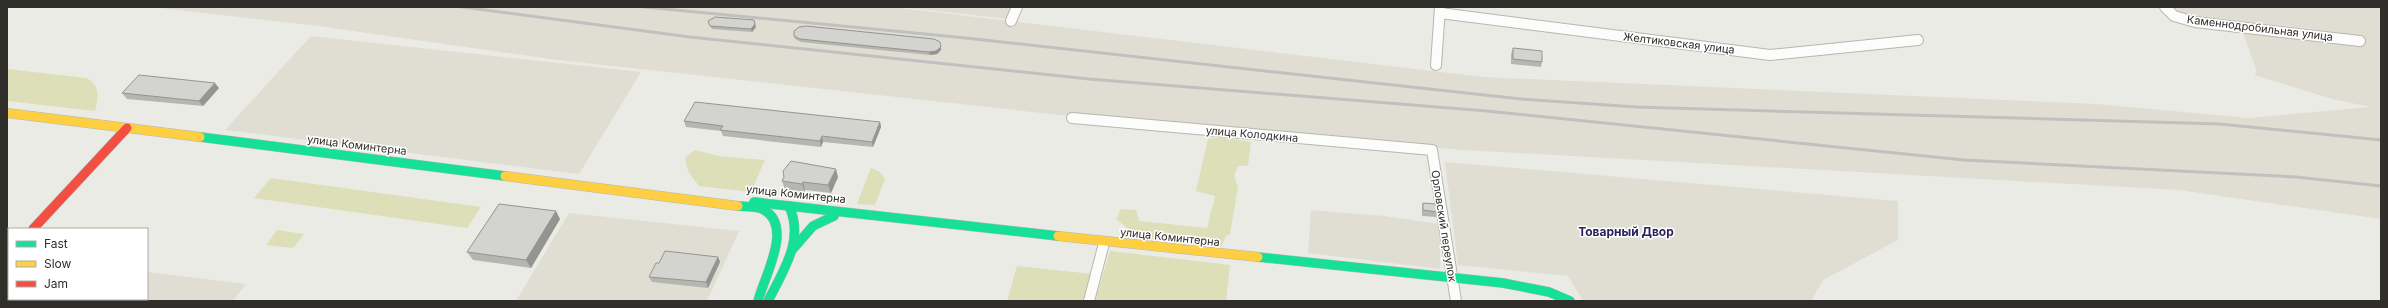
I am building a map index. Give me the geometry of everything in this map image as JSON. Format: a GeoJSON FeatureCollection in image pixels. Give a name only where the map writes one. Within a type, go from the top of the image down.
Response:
{"type":"FeatureCollection","features":[{"type":"Feature","properties":{"kind":"main road","name":"улица Коминтерна"},"geometry":{"type":"LineString","coordinates":[[7,113],[703,201],[724,206],[866,220],[885,218]]}},
{"type":"Feature","properties":{"kind":"main road"},"geometry":{"type":"LineString","coordinates":[[34,228],[127,128]]}},
{"type":"Feature","properties":{"kind":"main road","name":"улица Коминтерна"},"geometry":{"type":"LineString","coordinates":[[703,201],[725,199],[793,213],[827,210],[868,214],[885,218],[1104,243],[1452,278],[1526,287],[1553,293],[1570,301]]}},
{"type":"Feature","properties":{"kind":"main road"},"geometry":{"type":"LineString","coordinates":[[763,209],[776,222],[780,238]]}},
{"type":"Feature","properties":{"kind":"main road"},"geometry":{"type":"LineString","coordinates":[[806,214],[827,210]]}},
{"type":"Feature","properties":{"kind":"main road"},"geometry":{"type":"LineString","coordinates":[[758,301],[758,291],[780,238],[793,213]]}},
{"type":"Feature","properties":{"kind":"main road"},"geometry":{"type":"LineString","coordinates":[[768,301],[796,234],[793,213]]}},
{"type":"Feature","properties":{"kind":"main road"},"geometry":{"type":"LineString","coordinates":[[788,254],[813,226],[834,216]]}},
{"type":"Feature","properties":{"kind":"street"},"geometry":{"type":"LineString","coordinates":[[1011,21],[1017,7]]}},
{"type":"Feature","properties":{"kind":"street","name":"Каменнодробильная улица"},"geometry":{"type":"LineString","coordinates":[[2165,7],[2174,16],[2195,22],[2360,41]]}},
{"type":"Feature","properties":{"kind":"street"},"geometry":{"type":"LineString","coordinates":[[1436,65],[1440,10]]}},
{"type":"Feature","properties":{"kind":"street","name":"Желтиковская улица"},"geometry":{"type":"LineString","coordinates":[[1440,10],[1770,55],[1918,40]]}},
{"type":"Feature","properties":{"kind":"street","name":"улица Колодкина"},"geometry":{"type":"LineString","coordinates":[[1072,118],[1432,150]]}},
{"type":"Feature","properties":{"kind":"street","name":"Орловский переулок"},"geometry":{"type":"LineString","coordinates":[[1432,150],[1456,301]]}},
{"type":"Feature","properties":{"kind":"street"},"geometry":{"type":"LineString","coordinates":[[1089,301],[1104,243]]}},
{"type":"Feature","properties":{"kind":"shaded area"},"geometry":{"type":"Polygon","coordinates":[[[152,7],[892,7],[1483,77],[2097,104],[2248,118],[2371,107],[2332,99],[2254,75],[2257,72],[2243,33],[2357,43],[2353,35],[2307,28],[2187,16],[2172,7],[2381,7],[2381,219],[2179,190],[1464,150],[1106,120],[558,60],[318,26],[152,7]]]}},
{"type":"Feature","properties":{"kind":"shaded area"},"geometry":{"type":"Polygon","coordinates":[[[900,7],[1012,7],[1008,19],[900,7]]]}},
{"type":"Feature","properties":{"kind":"shaded area"},"geometry":{"type":"Polygon","coordinates":[[[311,36],[641,72],[579,174],[225,130],[311,36]]]}},
{"type":"Feature","properties":{"kind":"shaded area","name":"Товарный Двор"},"geometry":{"type":"Polygon","coordinates":[[[1445,162],[1898,201],[1898,240],[1823,280],[1811,301],[1583,301],[1568,276],[1458,265],[1445,162]]]}},
{"type":"Feature","properties":{"kind":"shaded area"},"geometry":{"type":"Polygon","coordinates":[[[1311,210],[1384,216],[1440,224],[1440,269],[1308,253],[1311,210]]]}},
{"type":"Feature","properties":{"kind":"shaded area"},"geometry":{"type":"Polygon","coordinates":[[[569,213],[739,231],[707,301],[516,301],[569,213]]]}},
{"type":"Feature","properties":{"kind":"shaded area"},"geometry":{"type":"Polygon","coordinates":[[[8,272],[8,300],[148,300],[148,272],[246,284],[233,301],[7,301],[8,272]]]}},
{"type":"Feature","properties":{"kind":"green space"},"geometry":{"type":"Polygon","coordinates":[[[7,69],[87,78],[96,88],[98,96],[95,111],[7,101],[7,69]]]}},
{"type":"Feature","properties":{"kind":"green space"},"geometry":{"type":"Polygon","coordinates":[[[1219,137],[1251,142],[1248,166],[1238,166],[1234,176],[1238,187],[1230,234],[1226,236],[1221,247],[1140,238],[1116,219],[1121,209],[1136,210],[1139,221],[1207,228],[1215,196],[1196,191],[1208,139],[1219,137]]]}},
{"type":"Feature","properties":{"kind":"green space"},"geometry":{"type":"Polygon","coordinates":[[[695,150],[719,156],[765,160],[751,192],[699,186],[688,171],[685,158],[695,150]]]}},
{"type":"Feature","properties":{"kind":"green space"},"geometry":{"type":"Polygon","coordinates":[[[871,168],[880,172],[885,179],[875,205],[857,204],[871,168]]]}},
{"type":"Feature","properties":{"kind":"green space"},"geometry":{"type":"Polygon","coordinates":[[[271,178],[481,207],[467,228],[254,198],[271,178]]]}},
{"type":"Feature","properties":{"kind":"green space"},"geometry":{"type":"Polygon","coordinates":[[[277,230],[304,234],[293,248],[266,245],[277,230]]]}},
{"type":"Feature","properties":{"kind":"green space"},"geometry":{"type":"Polygon","coordinates":[[[1110,251],[1230,265],[1226,301],[1095,301],[1110,251]]]}},
{"type":"Feature","properties":{"kind":"green space"},"geometry":{"type":"Polygon","coordinates":[[[1017,266],[1093,274],[1087,301],[1007,301],[1017,266]]]}},
{"type":"Feature","properties":{"kind":"building"},"geometry":{"type":"Polygon","coordinates":[[[715,17],[754,20],[755,24],[751,29],[710,26],[708,21],[715,17]]]}},
{"type":"Feature","properties":{"kind":"building"},"geometry":{"type":"Polygon","coordinates":[[[806,26],[934,39],[940,42],[941,47],[936,51],[929,52],[800,39],[794,36],[794,31],[799,27],[806,26]]]}},
{"type":"Feature","properties":{"kind":"building"},"geometry":{"type":"Polygon","coordinates":[[[1513,48],[1542,51],[1542,62],[1513,59],[1513,48]]]}},
{"type":"Feature","properties":{"kind":"building"},"geometry":{"type":"Polygon","coordinates":[[[139,75],[215,83],[199,101],[122,93],[139,75]]]}},
{"type":"Feature","properties":{"kind":"building"},"geometry":{"type":"Polygon","coordinates":[[[695,102],[880,122],[872,142],[822,136],[820,141],[720,130],[723,126],[684,121],[695,102]]]}},
{"type":"Feature","properties":{"kind":"building"},"geometry":{"type":"Polygon","coordinates":[[[791,161],[836,169],[828,185],[803,182],[802,184],[782,181],[784,177],[783,171],[791,161]]]}},
{"type":"Feature","properties":{"kind":"building"},"geometry":{"type":"Polygon","coordinates":[[[1423,203],[1436,204],[1437,212],[1423,210],[1423,203]]]}},
{"type":"Feature","properties":{"kind":"building"},"geometry":{"type":"Polygon","coordinates":[[[499,204],[556,211],[526,260],[467,252],[499,204]]]}},
{"type":"Feature","properties":{"kind":"building"},"geometry":{"type":"Polygon","coordinates":[[[665,251],[718,257],[706,282],[649,277],[656,263],[659,263],[665,251]]]}},
{"type":"Feature","properties":{"kind":"railway"},"geometry":{"type":"LineString","coordinates":[[462,7],[690,37],[1089,79],[1487,111],[1964,160],[2296,177],[2381,186]]}},
{"type":"Feature","properties":{"kind":"railway"},"geometry":{"type":"LineString","coordinates":[[644,7],[956,37],[1521,99],[1636,107],[2219,124],[2381,140]]}},
{"type":"Feature","properties":{"kind":"traffic: fast"},"geometry":{"type":"LineString","coordinates":[[200,137],[505,176]]}},
{"type":"Feature","properties":{"kind":"traffic: fast"},"geometry":{"type":"LineString","coordinates":[[754,202],[789,206],[794,217],[796,229],[795,241],[791,254],[768,301]]}},
{"type":"Feature","properties":{"kind":"traffic: fast"},"geometry":{"type":"LineString","coordinates":[[738,206],[763,209],[773,216],[777,226],[778,238],[775,251],[758,301]]}},
{"type":"Feature","properties":{"kind":"traffic: fast"},"geometry":{"type":"LineString","coordinates":[[789,206],[1058,236]]}},
{"type":"Feature","properties":{"kind":"traffic: fast"},"geometry":{"type":"LineString","coordinates":[[792,250],[813,226],[834,216]]}},
{"type":"Feature","properties":{"kind":"traffic: fast"},"geometry":{"type":"LineString","coordinates":[[1258,257],[1503,283],[1549,292],[1570,301]]}},
{"type":"Feature","properties":{"kind":"traffic: slow"},"geometry":{"type":"LineString","coordinates":[[7,113],[200,137]]}},
{"type":"Feature","properties":{"kind":"traffic: slow"},"geometry":{"type":"LineString","coordinates":[[505,176],[738,206]]}},
{"type":"Feature","properties":{"kind":"traffic: slow"},"geometry":{"type":"LineString","coordinates":[[1058,236],[1258,257]]}},
{"type":"Feature","properties":{"kind":"traffic: jam"},"geometry":{"type":"LineString","coordinates":[[34,228],[127,128]]}},
{"type":"Feature","properties":{"kind":"district","name":"Товарный Двор"},"geometry":{"type":"Point","coordinates":[1626,232]}}]}
